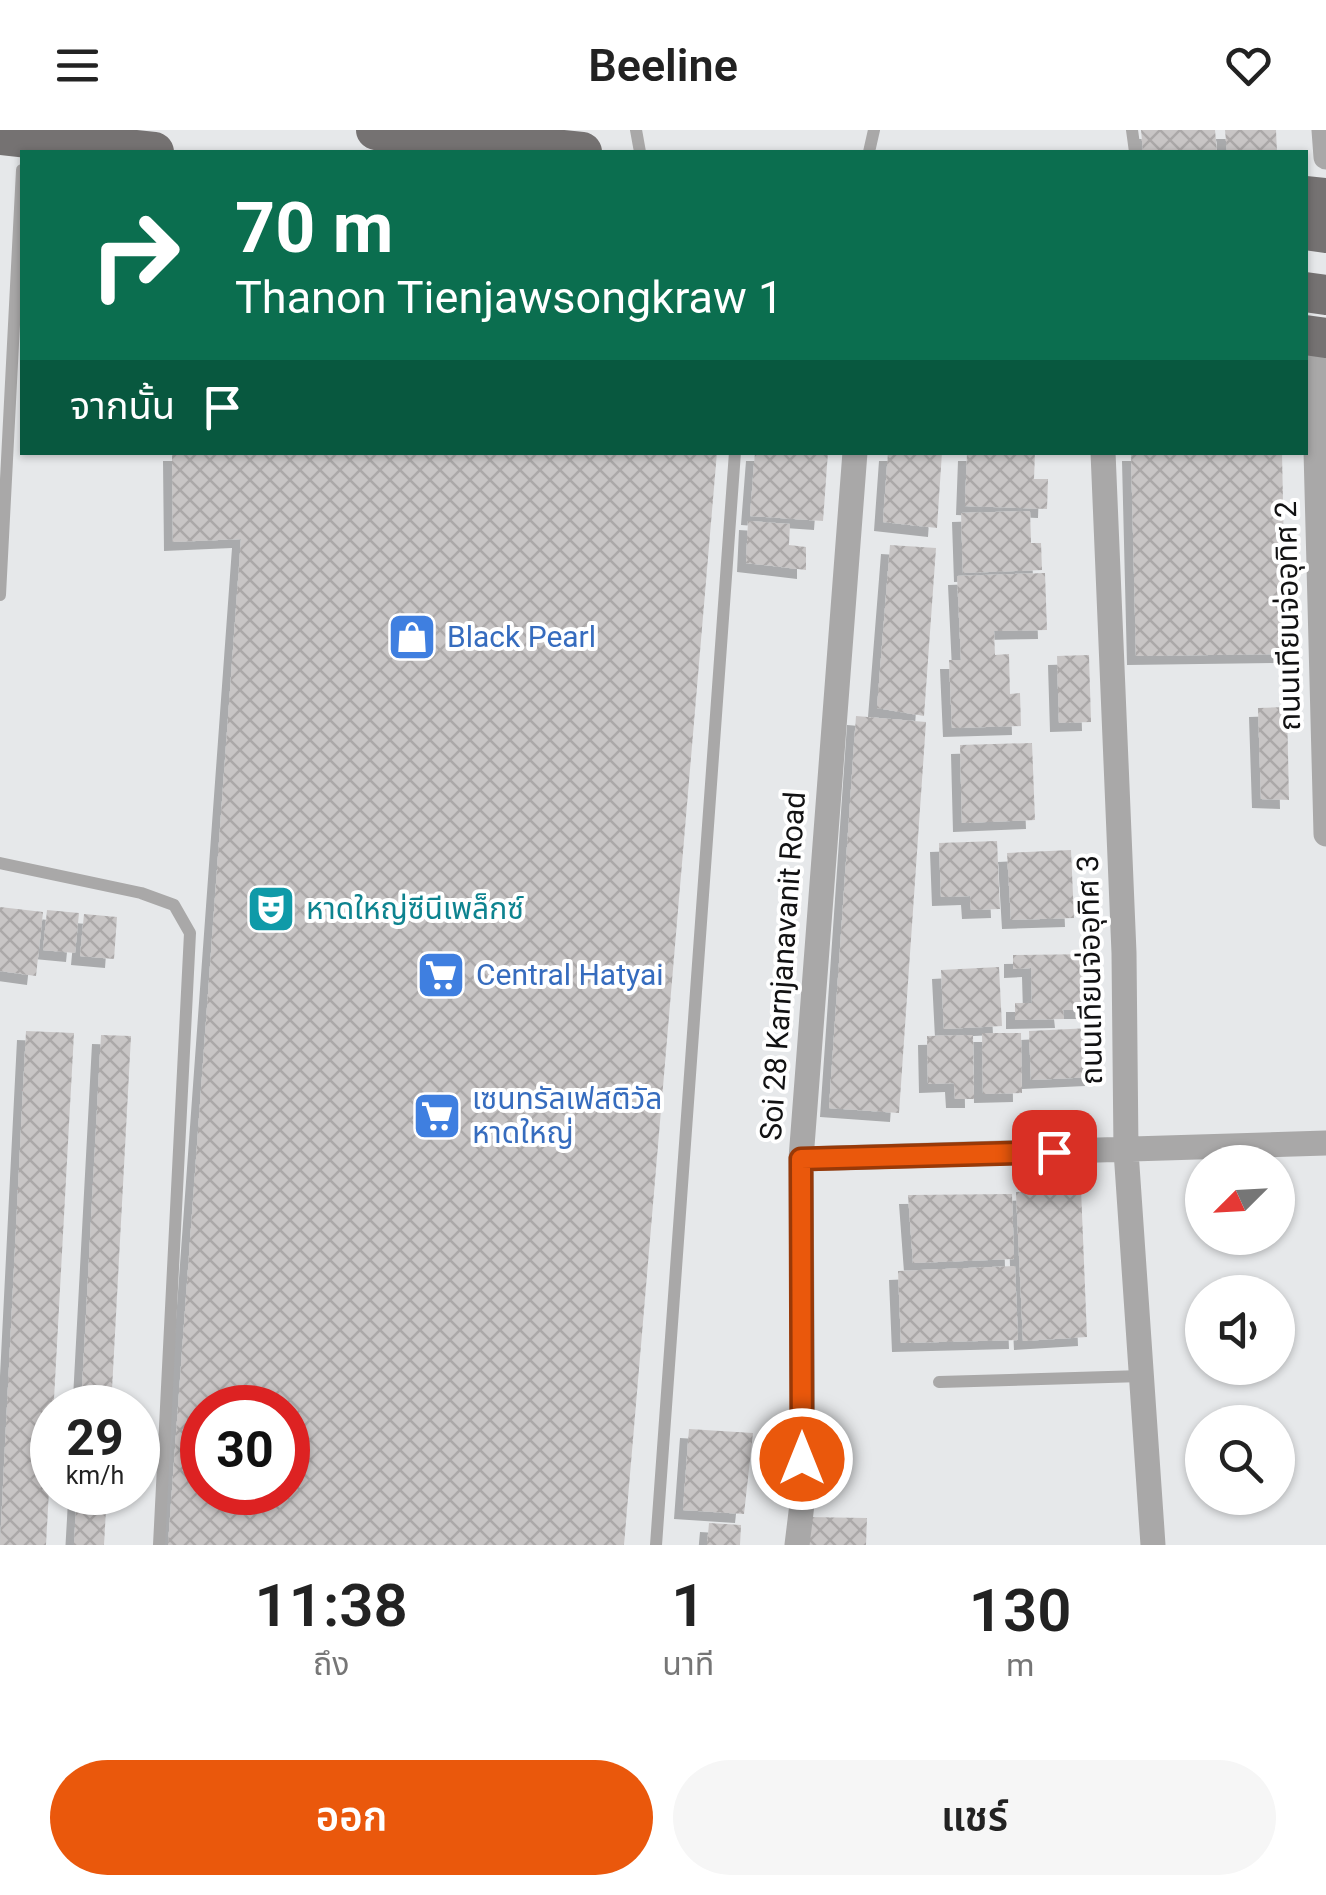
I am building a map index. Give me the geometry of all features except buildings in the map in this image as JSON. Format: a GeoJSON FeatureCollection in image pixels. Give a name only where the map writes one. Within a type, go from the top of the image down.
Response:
{"type":"FeatureCollection","features":[{"type":"Feature","properties":{"kind":"main road"},"geometry":{"type":"LineString","coordinates":[[376,130],[500,137],[571,150]]}},
{"type":"Feature","properties":{"kind":"main road"},"geometry":{"type":"LineString","coordinates":[[18,149],[63,150]]}},
{"type":"Feature","properties":{"kind":"street"},"geometry":{"type":"LineString","coordinates":[[1324,130],[1326,157]]}},
{"type":"Feature","properties":{"kind":"street","name":"ถนนเทียนจ่ออุทิศ 2"},"geometry":{"type":"LineString","coordinates":[[1315,336],[1326,834]]}},
{"type":"Feature","properties":{"kind":"street","name":"Soi 28 Karnjanavanit Road"},"geometry":{"type":"LineString","coordinates":[[797,1545],[802,1496],[801,1159],[855,455]]}},
{"type":"Feature","properties":{"kind":"street","name":"ถนนเทียนจ่ออุทิศ 3"},"geometry":{"type":"LineString","coordinates":[[1103,455],[1124,953],[1126,1150],[1154,1545]]}},
{"type":"Feature","properties":{"kind":"street"},"geometry":{"type":"LineString","coordinates":[[801,1159],[1326,1143]]}},
{"type":"Feature","properties":{"kind":"lane"},"geometry":{"type":"LineString","coordinates":[[0,594],[18,149]]}},
{"type":"Feature","properties":{"kind":"lane"},"geometry":{"type":"LineString","coordinates":[[656,1545],[735,455]]}},
{"type":"Feature","properties":{"kind":"lane"},"geometry":{"type":"LineString","coordinates":[[0,864],[141,893],[174,905],[190,933],[159,1545]]}},
{"type":"Feature","properties":{"kind":"lane"},"geometry":{"type":"LineString","coordinates":[[939,1382],[1144,1376]]}},
{"type":"Feature","properties":{"kind":"place","name":"Black Pearl"},"geometry":{"type":"Point","coordinates":[412,637]}},
{"type":"Feature","properties":{"kind":"place","name":"หาดใหญ่ซีนีเพล็กซ์"},"geometry":{"type":"Point","coordinates":[271,909]}},
{"type":"Feature","properties":{"kind":"place","name":"Central Hatyai"},"geometry":{"type":"Point","coordinates":[441,975]}},
{"type":"Feature","properties":{"kind":"place","name":"เซนทรัลเฟสติวัล หาดใหญ่"},"geometry":{"type":"Point","coordinates":[437,1116]}},
{"type":"Feature","properties":{"kind":"route"},"geometry":{"type":"LineString","coordinates":[[802,1459],[801,1159],[1054,1152]]}}]}
